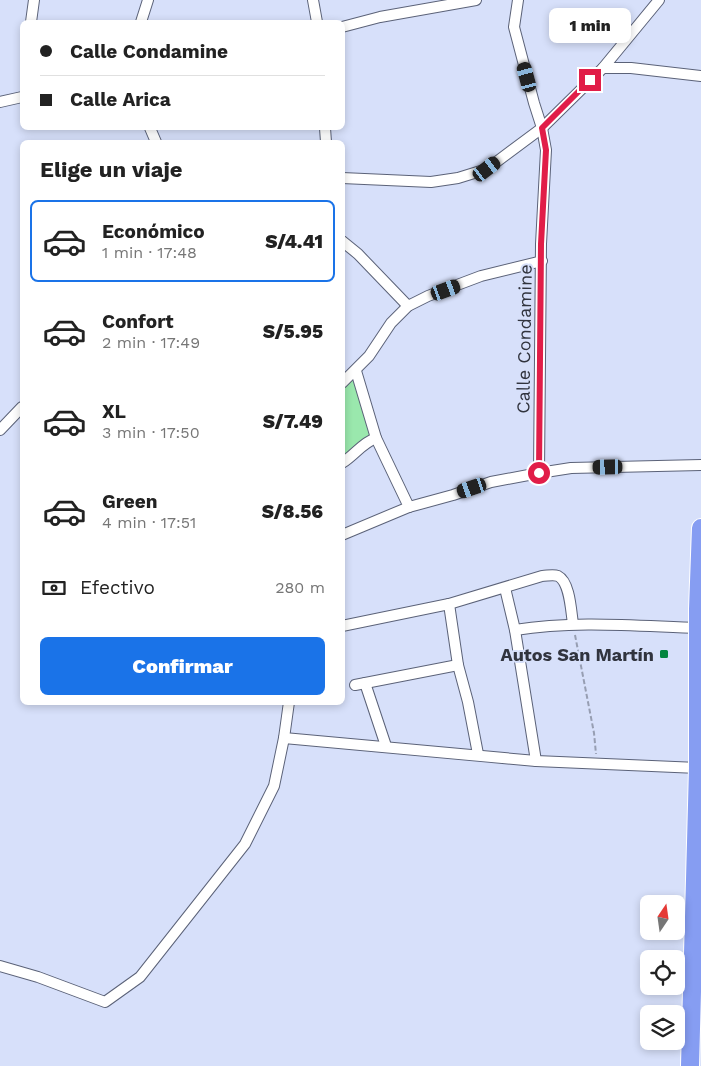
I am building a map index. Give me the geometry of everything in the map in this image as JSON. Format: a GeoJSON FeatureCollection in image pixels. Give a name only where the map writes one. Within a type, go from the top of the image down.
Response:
{"type":"FeatureCollection","features":[{"type":"Feature","properties":{"kind":"highway"},"geometry":{"type":"LineString","coordinates":[[690,1066],[698,768],[701,528]]}},
{"type":"Feature","properties":{"kind":"street"},"geometry":{"type":"LineString","coordinates":[[31,20],[34,0]]}},
{"type":"Feature","properties":{"kind":"street"},"geometry":{"type":"LineString","coordinates":[[142,20],[148,0]]}},
{"type":"Feature","properties":{"kind":"street"},"geometry":{"type":"LineString","coordinates":[[312,0],[317,20]]}},
{"type":"Feature","properties":{"kind":"street"},"geometry":{"type":"LineString","coordinates":[[345,26],[380,17],[476,0]]}},
{"type":"Feature","properties":{"kind":"street","name":"Calle Condamine"},"geometry":{"type":"LineString","coordinates":[[518,0],[514,27],[542,128],[546,150],[542,261],[539,473]]}},
{"type":"Feature","properties":{"kind":"street"},"geometry":{"type":"LineString","coordinates":[[345,178],[431,182],[458,178],[487,169],[542,128],[602,68],[659,0]]}},
{"type":"Feature","properties":{"kind":"street"},"geometry":{"type":"LineString","coordinates":[[602,68],[631,68],[701,76]]}},
{"type":"Feature","properties":{"kind":"street"},"geometry":{"type":"LineString","coordinates":[[0,102],[20,97]]}},
{"type":"Feature","properties":{"kind":"street"},"geometry":{"type":"LineString","coordinates":[[345,244],[358,254],[408,306]]}},
{"type":"Feature","properties":{"kind":"street"},"geometry":{"type":"LineString","coordinates":[[345,380],[369,356],[391,323],[408,306],[428,296],[481,276],[542,261]]}},
{"type":"Feature","properties":{"kind":"street"},"geometry":{"type":"LineString","coordinates":[[356,371],[376,438],[409,507]]}},
{"type":"Feature","properties":{"kind":"street"},"geometry":{"type":"LineString","coordinates":[[1,427],[20,408]]}},
{"type":"Feature","properties":{"kind":"street"},"geometry":{"type":"LineString","coordinates":[[345,460],[353,455],[364,443],[376,438]]}},
{"type":"Feature","properties":{"kind":"street"},"geometry":{"type":"LineString","coordinates":[[345,534],[409,507],[491,482],[572,468],[701,465]]}},
{"type":"Feature","properties":{"kind":"street"},"geometry":{"type":"LineString","coordinates":[[345,625],[449,604],[542,576],[557,576],[566,583],[573,624]]}},
{"type":"Feature","properties":{"kind":"street"},"geometry":{"type":"LineString","coordinates":[[505,588],[536,761]]}},
{"type":"Feature","properties":{"kind":"street"},"geometry":{"type":"LineString","coordinates":[[449,604],[458,665],[468,702],[478,754]]}},
{"type":"Feature","properties":{"kind":"street"},"geometry":{"type":"LineString","coordinates":[[514,630],[573,624],[699,628]]}},
{"type":"Feature","properties":{"kind":"street"},"geometry":{"type":"LineString","coordinates":[[355,685],[458,665]]}},
{"type":"Feature","properties":{"kind":"street"},"geometry":{"type":"LineString","coordinates":[[365,683],[386,746]]}},
{"type":"Feature","properties":{"kind":"street"},"geometry":{"type":"LineString","coordinates":[[0,966],[38,977],[105,1002],[140,977],[245,844],[274,786],[289,705]]}},
{"type":"Feature","properties":{"kind":"street"},"geometry":{"type":"LineString","coordinates":[[284,738],[478,754],[536,761],[698,768]]}},
{"type":"Feature","properties":{"kind":"path"},"geometry":{"type":"LineString","coordinates":[[573,624],[594,733],[596,764]]}},
{"type":"Feature","properties":{"kind":"green space"},"geometry":{"type":"Polygon","coordinates":[[[356,371],[376,438],[345,461],[345,380],[356,371]]]}},
{"type":"Feature","properties":{"kind":"place","name":"Autos San Martín"},"geometry":{"type":"Point","coordinates":[664,654]}},
{"type":"Feature","properties":{"kind":"route"},"geometry":{"type":"LineString","coordinates":[[539,473],[541,244],[546,150],[542,128],[590,80]]}}]}
